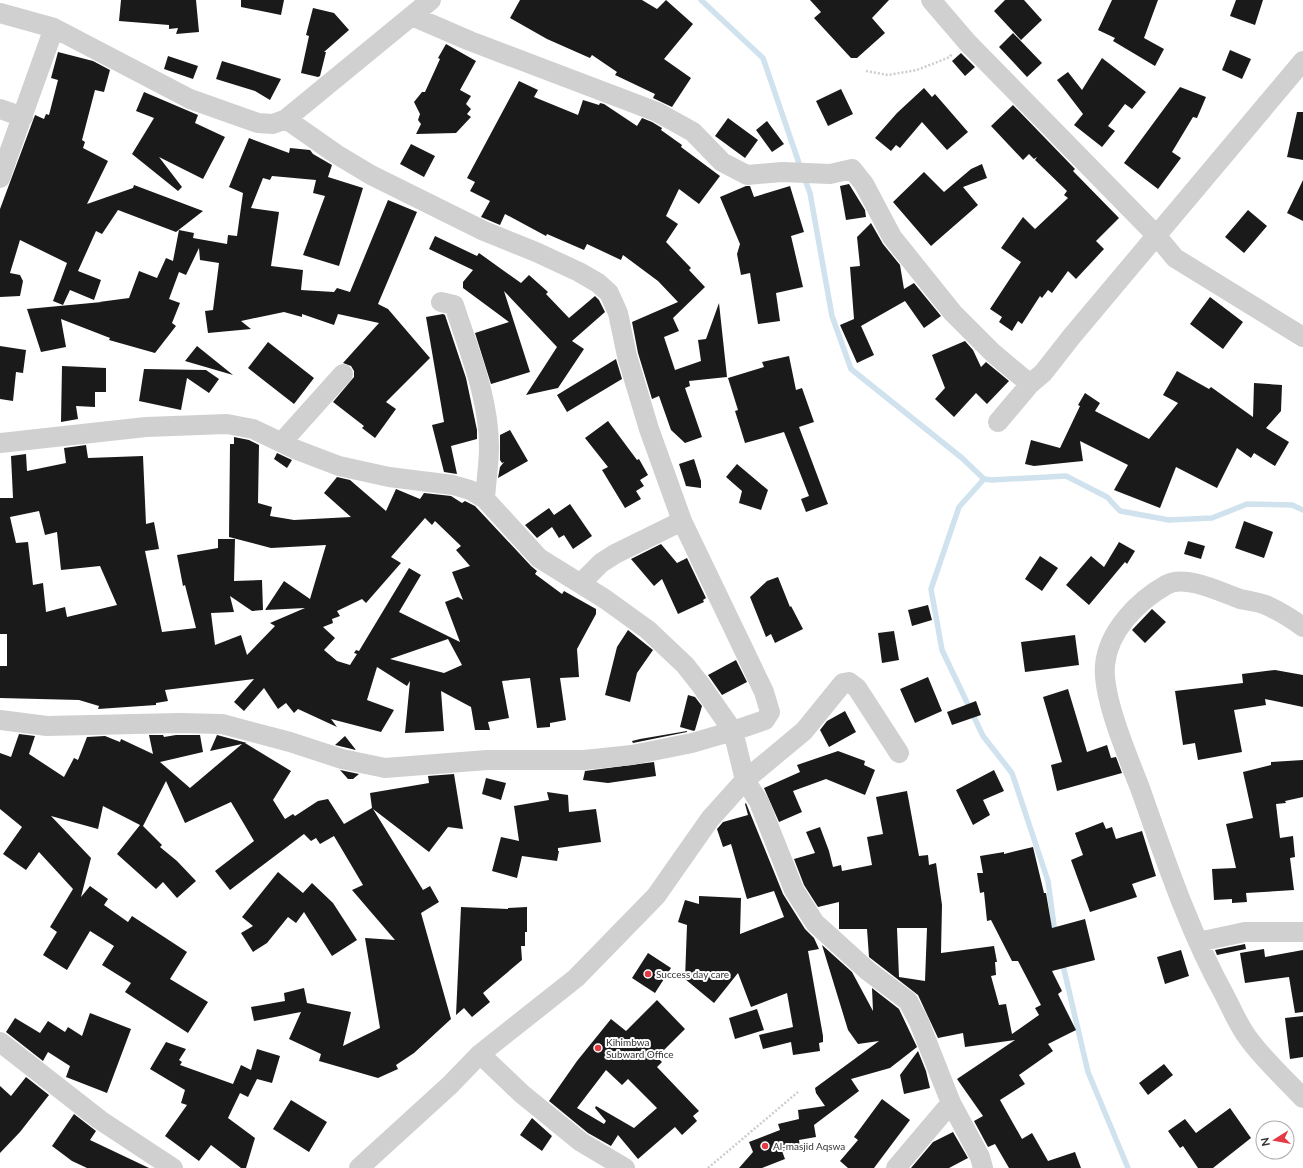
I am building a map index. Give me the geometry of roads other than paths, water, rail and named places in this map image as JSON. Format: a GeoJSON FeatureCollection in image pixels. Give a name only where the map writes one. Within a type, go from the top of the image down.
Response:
{"type":"FeatureCollection","features":[{"type":"Feature","properties":{"kind":"street"},"geometry":{"type":"LineString","coordinates":[[0,12],[54,28],[190,99],[258,123],[273,124],[286,119],[431,0]]}},
{"type":"Feature","properties":{"kind":"street"},"geometry":{"type":"LineString","coordinates":[[931,0],[967,42],[1156,234],[1175,258],[1303,337]]}},
{"type":"Feature","properties":{"kind":"street"},"geometry":{"type":"LineString","coordinates":[[412,16],[470,41],[606,91],[657,112],[693,132],[722,162],[746,175],[782,172],[830,174],[852,169],[864,184],[892,237],[949,308],[993,353],[1030,384]]}},
{"type":"Feature","properties":{"kind":"street"},"geometry":{"type":"LineString","coordinates":[[0,178],[54,28]]}},
{"type":"Feature","properties":{"kind":"street"},"geometry":{"type":"LineString","coordinates":[[998,422],[1030,384],[1043,373],[1156,234],[1303,61]]}},
{"type":"Feature","properties":{"kind":"street"},"geometry":{"type":"LineString","coordinates":[[0,109],[22,117]]}},
{"type":"Feature","properties":{"kind":"street"},"geometry":{"type":"LineString","coordinates":[[0,720],[47,726],[179,723],[222,724],[290,742],[342,759],[385,768],[487,760],[584,760],[626,756],[685,745],[733,731],[765,720],[770,712],[769,703],[682,521],[640,403],[627,356],[616,307],[608,293],[598,283],[536,252],[484,231],[371,175],[336,154],[286,119]]}},
{"type":"Feature","properties":{"kind":"street"},"geometry":{"type":"LineString","coordinates":[[441,302],[454,305],[477,370],[487,426],[489,447],[485,499]]}},
{"type":"Feature","properties":{"kind":"street"},"geometry":{"type":"LineString","coordinates":[[282,442],[343,374]]}},
{"type":"Feature","properties":{"kind":"street"},"geometry":{"type":"LineString","coordinates":[[0,443],[146,427],[227,424],[253,429],[317,459],[339,466],[389,477],[453,485],[470,490],[485,499],[539,558],[625,612],[668,648],[700,684],[733,731],[745,780],[759,802],[794,890],[814,923],[868,971],[908,1001],[919,1022],[951,1103],[980,1157],[983,1168]]}},
{"type":"Feature","properties":{"kind":"street"},"geometry":{"type":"LineString","coordinates":[[581,583],[601,562],[682,521]]}},
{"type":"Feature","properties":{"kind":"street"},"geometry":{"type":"LineString","coordinates":[[1303,627],[1292,619],[1266,605],[1241,599],[1210,587],[1182,582],[1171,582],[1151,594],[1138,606],[1120,627],[1110,644],[1105,663],[1105,682],[1130,763],[1198,942],[1208,964],[1248,1038],[1303,1098]]}},
{"type":"Feature","properties":{"kind":"street"},"geometry":{"type":"LineString","coordinates":[[359,1168],[450,1085],[480,1054],[576,978],[650,901],[710,820],[745,780],[804,731],[843,683],[849,682],[858,688],[899,753]]}},
{"type":"Feature","properties":{"kind":"street"},"geometry":{"type":"LineString","coordinates":[[1198,942],[1245,932],[1303,932]]}},
{"type":"Feature","properties":{"kind":"street"},"geometry":{"type":"LineString","coordinates":[[0,1042],[100,1120],[166,1166]]}},
{"type":"Feature","properties":{"kind":"street"},"geometry":{"type":"LineString","coordinates":[[480,1054],[522,1094],[581,1142],[625,1168]]}},
{"type":"Feature","properties":{"kind":"street"},"geometry":{"type":"LineString","coordinates":[[896,1168],[951,1103]]}},
{"type":"Feature","properties":{"kind":"waterway"},"geometry":{"type":"LineString","coordinates":[[701,0],[763,58],[801,169]]}},
{"type":"Feature","properties":{"kind":"waterway"},"geometry":{"type":"LineString","coordinates":[[804,177],[810,193],[832,316],[851,369],[962,458],[984,479],[992,480],[1066,476],[1107,497],[1120,511],[1169,520],[1212,518],[1247,504],[1292,505],[1303,510]]}},
{"type":"Feature","properties":{"kind":"waterway"},"geometry":{"type":"LineString","coordinates":[[984,479],[959,507],[931,589],[942,650],[983,736],[1012,773],[1048,881],[1055,933]]}},
{"type":"Feature","properties":{"kind":"waterway"},"geometry":{"type":"LineString","coordinates":[[1062,961],[1088,1072],[1128,1168]]}},
{"type":"Feature","properties":{"kind":"place","name":"Success day care"},"geometry":{"type":"Point","coordinates":[648,974]}},
{"type":"Feature","properties":{"kind":"place","name":"Kihimbwa Subward Office"},"geometry":{"type":"Point","coordinates":[598,1048]}},
{"type":"Feature","properties":{"kind":"place","name":"Al-masjid Aqswa"},"geometry":{"type":"Point","coordinates":[765,1146]}}]}
